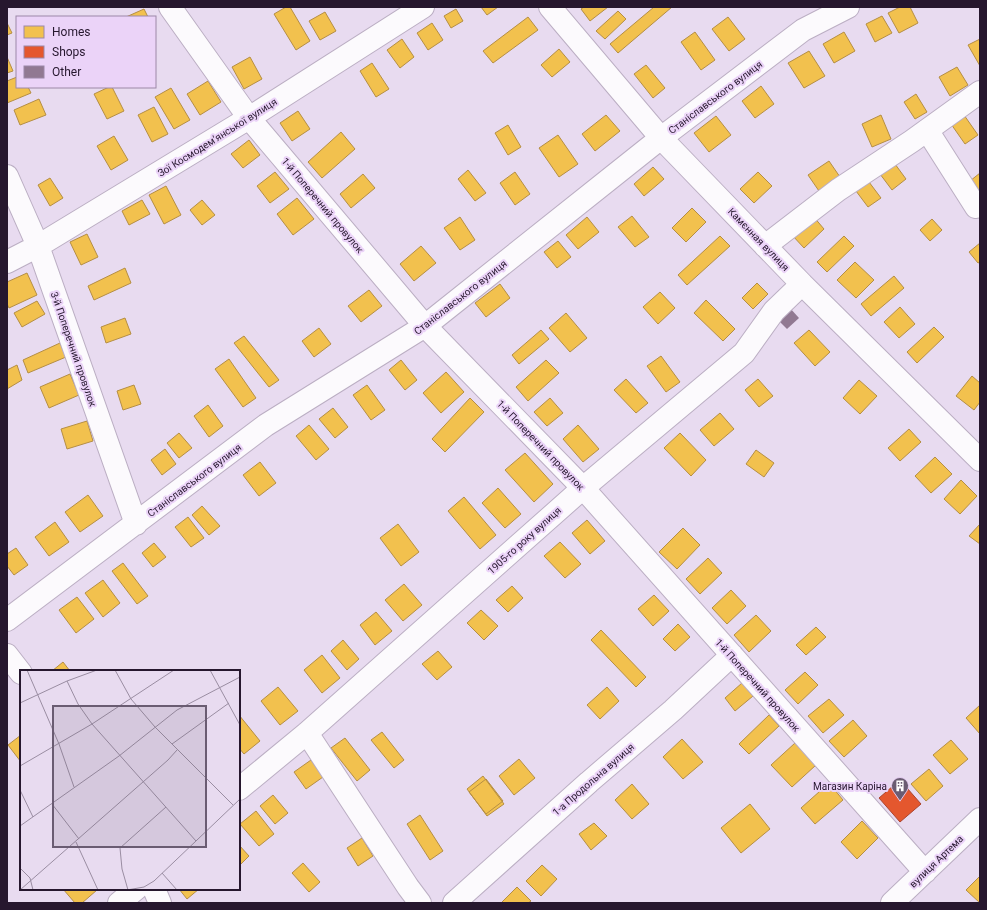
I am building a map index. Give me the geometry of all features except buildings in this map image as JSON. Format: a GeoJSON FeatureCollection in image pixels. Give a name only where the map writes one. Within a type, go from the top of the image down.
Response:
{"type":"FeatureCollection","features":[{"type":"Feature","properties":{"kind":"street","name":"1-й Поперечний провулок"},"geometry":{"type":"LineString","coordinates":[[170,7],[249,118],[425,326],[583,488],[925,872]]}},
{"type":"Feature","properties":{"kind":"street","name":"Зої Космодем’янської вулиця"},"geometry":{"type":"LineString","coordinates":[[7,262],[38,246],[249,118],[423,7]]}},
{"type":"Feature","properties":{"kind":"street","name":"Камєнная вулиця"},"geometry":{"type":"LineString","coordinates":[[550,7],[661,138],[802,284],[980,460]]}},
{"type":"Feature","properties":{"kind":"street","name":"Станіславського вулиця"},"geometry":{"type":"LineString","coordinates":[[7,620],[266,425],[425,326],[661,138],[802,30],[848,7]]}},
{"type":"Feature","properties":{"kind":"street"},"geometry":{"type":"LineString","coordinates":[[765,246],[838,190],[928,130],[980,92]]}},
{"type":"Feature","properties":{"kind":"street"},"geometry":{"type":"LineString","coordinates":[[928,130],[976,207]]}},
{"type":"Feature","properties":{"kind":"street","name":"3-й Поперечний провулок"},"geometry":{"type":"LineString","coordinates":[[7,176],[38,246],[136,524]]}},
{"type":"Feature","properties":{"kind":"street","name":"1905-го року вулиця"},"geometry":{"type":"LineString","coordinates":[[240,788],[307,733],[583,488],[744,353],[774,311],[802,284]]}},
{"type":"Feature","properties":{"kind":"street"},"geometry":{"type":"LineString","coordinates":[[7,655],[20,672]]}},
{"type":"Feature","properties":{"kind":"street","name":"1-а Продольна вулиця"},"geometry":{"type":"LineString","coordinates":[[454,903],[732,655]]}},
{"type":"Feature","properties":{"kind":"street"},"geometry":{"type":"LineString","coordinates":[[307,733],[420,903]]}},
{"type":"Feature","properties":{"kind":"street","name":"вулиця Артема"},"geometry":{"type":"LineString","coordinates":[[892,903],[980,818]]}},
{"type":"Feature","properties":{"kind":"street"},"geometry":{"type":"LineString","coordinates":[[119,903],[135,890]]}},
{"type":"Feature","properties":{"kind":"street"},"geometry":{"type":"LineString","coordinates":[[154,890],[160,903]]}},
{"type":"Feature","properties":{"kind":"place","name":"Магазин Каріна"},"geometry":{"type":"Point","coordinates":[900,801]}}]}
